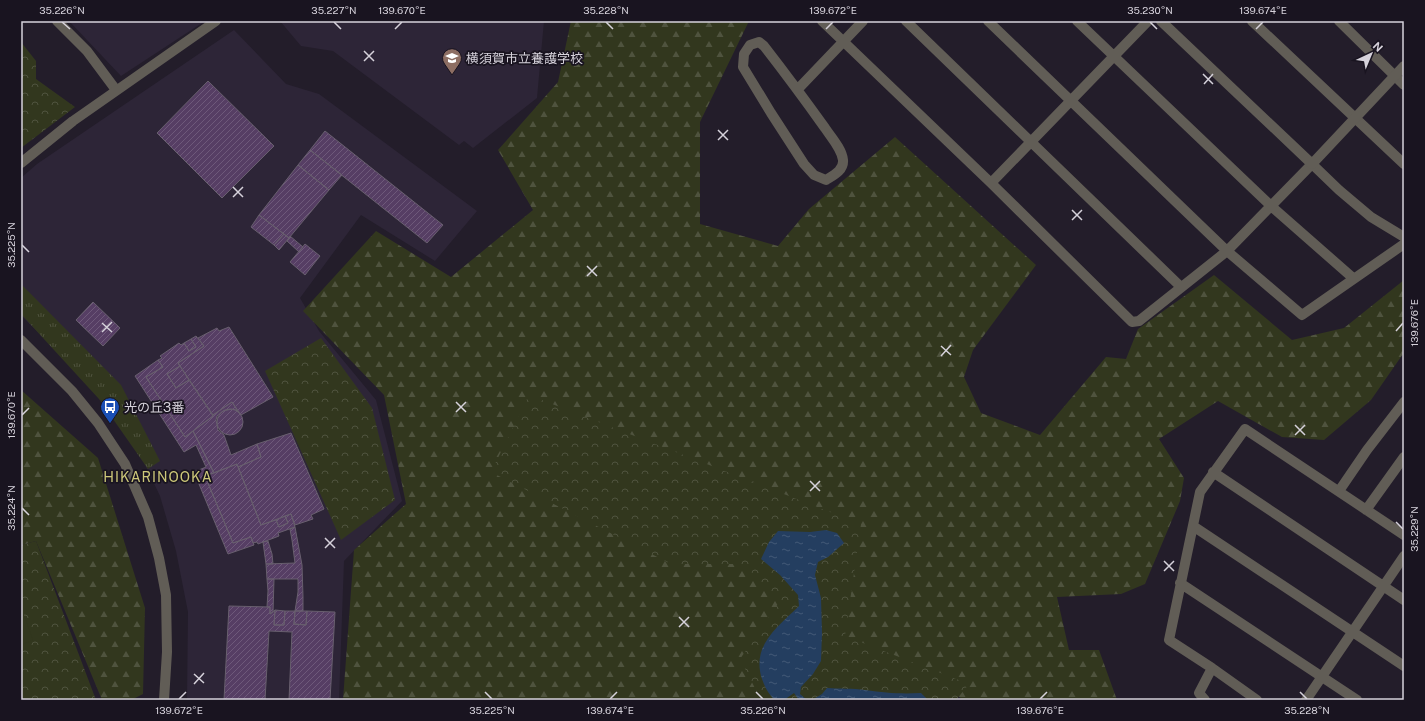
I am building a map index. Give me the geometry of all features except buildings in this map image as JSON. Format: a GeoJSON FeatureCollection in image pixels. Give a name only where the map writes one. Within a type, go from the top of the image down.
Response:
{"type":"FeatureCollection","features":[{"type":"Feature","properties":{"kind":"street"},"geometry":{"type":"LineString","coordinates":[[56,21],[87,50],[116,90]]}},
{"type":"Feature","properties":{"kind":"street"},"geometry":{"type":"LineString","coordinates":[[21,163],[73,121],[216,21]]}},
{"type":"Feature","properties":{"kind":"street"},"geometry":{"type":"LineString","coordinates":[[822,21],[991,182],[1132,322],[1139,321],[1227,251],[1312,164],[1404,66]]}},
{"type":"Feature","properties":{"kind":"street"},"geometry":{"type":"LineString","coordinates":[[798,89],[863,21]]}},
{"type":"Feature","properties":{"kind":"street"},"geometry":{"type":"LineString","coordinates":[[906,21],[1181,288]]}},
{"type":"Feature","properties":{"kind":"street"},"geometry":{"type":"LineString","coordinates":[[988,21],[1227,251],[1302,315],[1353,278],[1404,244]]}},
{"type":"Feature","properties":{"kind":"street"},"geometry":{"type":"LineString","coordinates":[[1077,21],[1271,206],[1353,278]]}},
{"type":"Feature","properties":{"kind":"street"},"geometry":{"type":"LineString","coordinates":[[991,182],[1148,21]]}},
{"type":"Feature","properties":{"kind":"street"},"geometry":{"type":"LineString","coordinates":[[1161,21],[1339,190],[1370,217],[1404,237]]}},
{"type":"Feature","properties":{"kind":"street"},"geometry":{"type":"LineString","coordinates":[[1252,21],[1404,164]]}},
{"type":"Feature","properties":{"kind":"street"},"geometry":{"type":"LineString","coordinates":[[1339,21],[1404,85]]}},
{"type":"Feature","properties":{"kind":"street"},"geometry":{"type":"LineString","coordinates":[[759,42],[764,46],[798,89],[836,145],[843,158],[842,165],[837,174],[826,180],[814,175],[804,164],[771,113],[744,67],[744,54],[750,44],[759,42]]}},
{"type":"Feature","properties":{"kind":"street"},"geometry":{"type":"LineString","coordinates":[[21,340],[72,391],[98,423],[125,464],[148,517],[159,558],[166,595],[167,652],[164,700]]}},
{"type":"Feature","properties":{"kind":"street"},"geometry":{"type":"LineString","coordinates":[[1339,491],[1367,450],[1404,402]]}},
{"type":"Feature","properties":{"kind":"street"},"geometry":{"type":"LineString","coordinates":[[1257,700],[1169,640],[1200,492],[1245,429],[1404,535]]}},
{"type":"Feature","properties":{"kind":"street"},"geometry":{"type":"LineString","coordinates":[[1366,510],[1404,457]]}},
{"type":"Feature","properties":{"kind":"street"},"geometry":{"type":"LineString","coordinates":[[1213,472],[1404,600]]}},
{"type":"Feature","properties":{"kind":"street"},"geometry":{"type":"LineString","coordinates":[[1193,526],[1404,666]]}},
{"type":"Feature","properties":{"kind":"street"},"geometry":{"type":"LineString","coordinates":[[1306,700],[1404,556]]}},
{"type":"Feature","properties":{"kind":"street"},"geometry":{"type":"LineString","coordinates":[[1180,583],[1357,700]]}},
{"type":"Feature","properties":{"kind":"street"},"geometry":{"type":"LineString","coordinates":[[1205,700],[1199,693],[1212,668]]}},
{"type":"Feature","properties":{"kind":"shaded area"},"geometry":{"type":"Polygon","coordinates":[[[69,21],[205,21],[121,76],[69,21]]]}},
{"type":"Feature","properties":{"kind":"shaded area","name":"横須賀市立養護学校"},"geometry":{"type":"Polygon","coordinates":[[[280,21],[544,21],[537,98],[473,148],[464,141],[459,145],[333,51],[301,46],[280,21]]]}},
{"type":"Feature","properties":{"kind":"shaded area"},"geometry":{"type":"Polygon","coordinates":[[[234,30],[286,84],[319,94],[477,211],[435,261],[361,215],[300,298],[319,331],[376,400],[402,501],[344,561],[339,700],[187,700],[188,612],[176,551],[160,496],[135,444],[104,399],[21,315],[21,178],[37,164],[234,30]]]}},
{"type":"Feature","properties":{"kind":"green space"},"geometry":{"type":"Polygon","coordinates":[[[571,21],[749,21],[700,122],[700,224],[778,246],[809,209],[895,137],[1036,265],[973,350],[964,377],[981,413],[1040,435],[1106,357],[1126,359],[1138,329],[1214,275],[1292,340],[1344,328],[1404,280],[1404,354],[1371,400],[1324,440],[1282,437],[1218,401],[1159,439],[1184,478],[1180,501],[1145,584],[1121,594],[1057,597],[1069,650],[1099,650],[1117,700],[962,700],[943,678],[816,700],[343,700],[354,550],[406,504],[384,395],[303,311],[376,231],[451,277],[533,210],[498,150],[558,82],[571,21]]]}},
{"type":"Feature","properties":{"kind":"green space"},"geometry":{"type":"Polygon","coordinates":[[[21,42],[36,61],[36,79],[75,107],[21,148],[21,42]]]}},
{"type":"Feature","properties":{"kind":"green space"},"geometry":{"type":"Polygon","coordinates":[[[21,284],[121,385],[160,461],[148,469],[99,399],[21,314],[21,284]]]}},
{"type":"Feature","properties":{"kind":"green space"},"geometry":{"type":"Polygon","coordinates":[[[321,338],[372,408],[395,500],[341,540],[265,371],[321,338]]]}},
{"type":"Feature","properties":{"kind":"green space"},"geometry":{"type":"Polygon","coordinates":[[[21,390],[98,458],[145,608],[143,694],[131,700],[102,700],[36,541],[21,545],[21,390]]]}},
{"type":"Feature","properties":{"kind":"green space"},"geometry":{"type":"Polygon","coordinates":[[[529,395],[861,524],[845,636],[969,684],[956,700],[761,700],[740,659],[780,601],[743,564],[671,564],[491,472],[529,395]]]}},
{"type":"Feature","properties":{"kind":"green space"},"geometry":{"type":"Polygon","coordinates":[[[36,541],[96,700],[21,700],[21,545],[36,541]]]}},
{"type":"Feature","properties":{"kind":"green space"},"geometry":{"type":"Polygon","coordinates":[[[21,607],[33,640],[21,645],[21,607]]]}},
{"type":"Feature","properties":{"kind":"water"},"geometry":{"type":"Polygon","coordinates":[[[826,530],[837,533],[844,543],[828,557],[818,562],[815,575],[821,598],[821,661],[813,674],[801,687],[800,694],[807,700],[799,700],[794,693],[784,700],[775,700],[770,695],[762,679],[760,656],[763,646],[775,629],[799,606],[798,595],[780,575],[761,559],[769,542],[778,531],[810,532],[826,530]]]}},
{"type":"Feature","properties":{"kind":"water"},"geometry":{"type":"Polygon","coordinates":[[[827,688],[893,693],[921,693],[928,700],[812,700],[822,694],[827,688]]]}},
{"type":"Feature","properties":{"kind":"place","name":"横須賀市立養護学校"},"geometry":{"type":"Point","coordinates":[452,75]}},
{"type":"Feature","properties":{"kind":"place","name":"光の丘3番"},"geometry":{"type":"Point","coordinates":[110,424]}},
{"type":"Feature","properties":{"kind":"district","name":"HIKARINOOKA"},"geometry":{"type":"Point","coordinates":[158,477]}}]}
